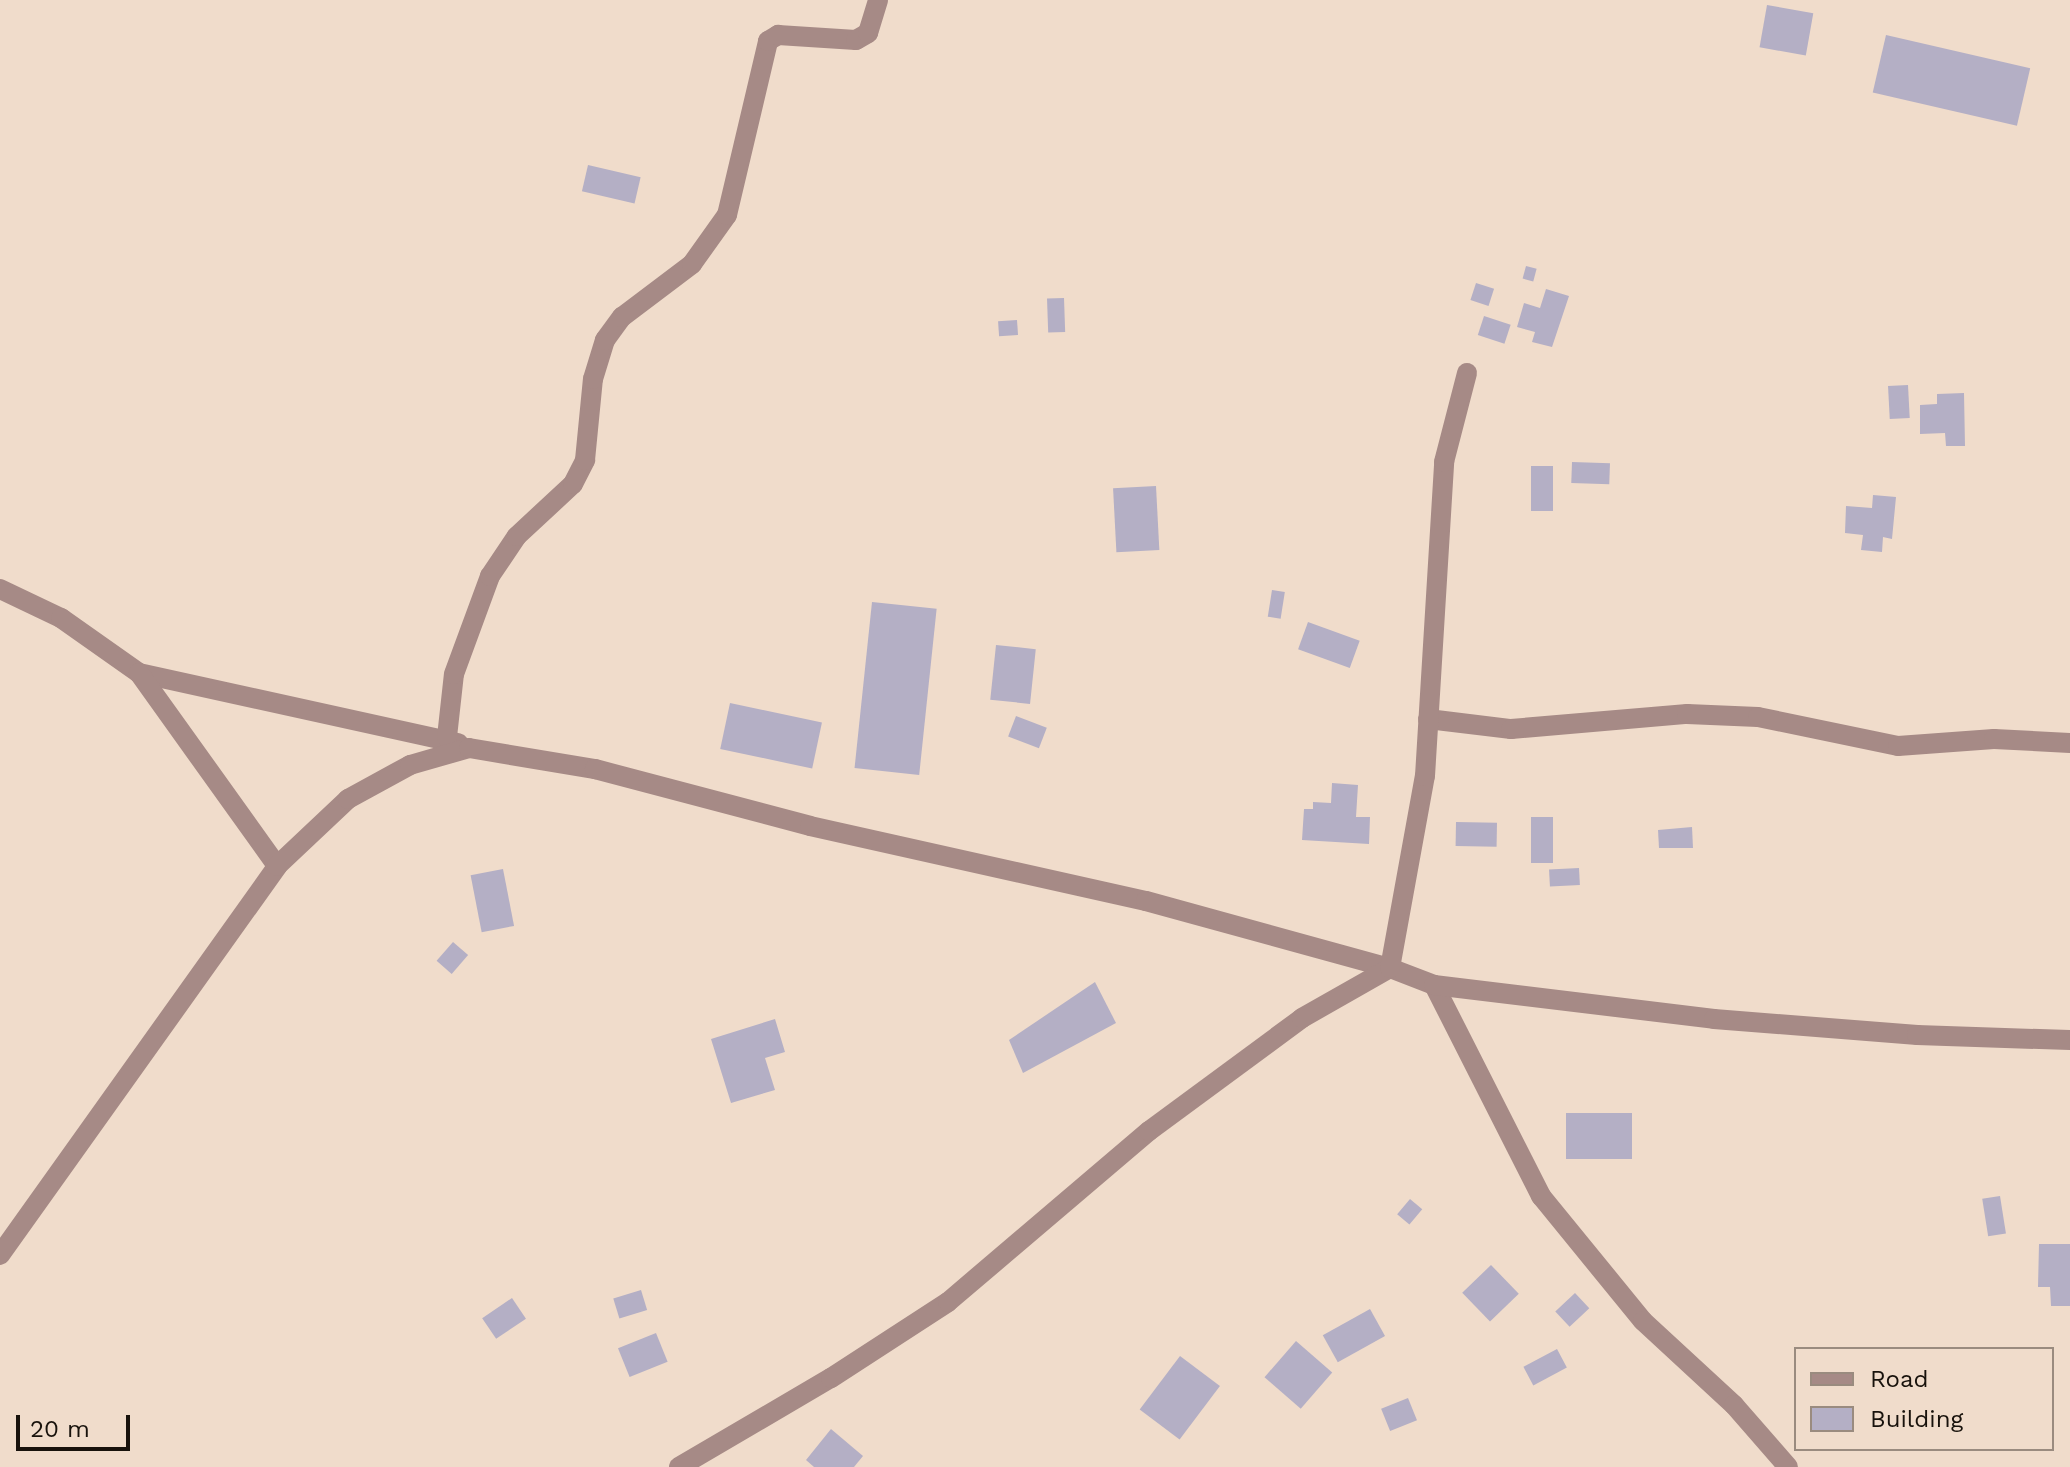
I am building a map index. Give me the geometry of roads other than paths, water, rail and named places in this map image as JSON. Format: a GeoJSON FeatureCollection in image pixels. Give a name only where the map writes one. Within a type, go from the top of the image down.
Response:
{"type":"FeatureCollection","features":[{"type":"Feature","properties":{"kind":"street"},"geometry":{"type":"LineString","coordinates":[[447,737],[454,674],[490,576],[517,536],[573,484],[585,460],[593,379],[605,340],[622,317],[692,264],[727,215],[768,41],[792,34],[856,40],[868,33],[878,0]]}},
{"type":"Feature","properties":{"kind":"street"},"geometry":{"type":"LineString","coordinates":[[679,1467],[831,1378],[948,1302],[1149,1131],[1302,1018],[1390,968],[1410,877],[1428,719],[1444,462],[1467,373]]}},
{"type":"Feature","properties":{"kind":"street"},"geometry":{"type":"LineString","coordinates":[[0,589],[61,618],[139,673],[277,866]]}},
{"type":"Feature","properties":{"kind":"street"},"geometry":{"type":"LineString","coordinates":[[139,673],[447,737],[469,748],[595,769],[810,826],[1146,901],[1390,968],[1434,985],[1714,1019],[1917,1035],[2070,1040]]}},
{"type":"Feature","properties":{"kind":"street"},"geometry":{"type":"LineString","coordinates":[[1428,719],[1511,729],[1687,714],[1758,717],[1898,746],[1994,739],[2070,743]]}},
{"type":"Feature","properties":{"kind":"street"},"geometry":{"type":"LineString","coordinates":[[0,1255],[277,866],[348,799],[410,765],[469,748]]}},
{"type":"Feature","properties":{"kind":"street"},"geometry":{"type":"LineString","coordinates":[[1434,985],[1541,1196],[1643,1321],[1734,1405],[1788,1467]]}}]}
